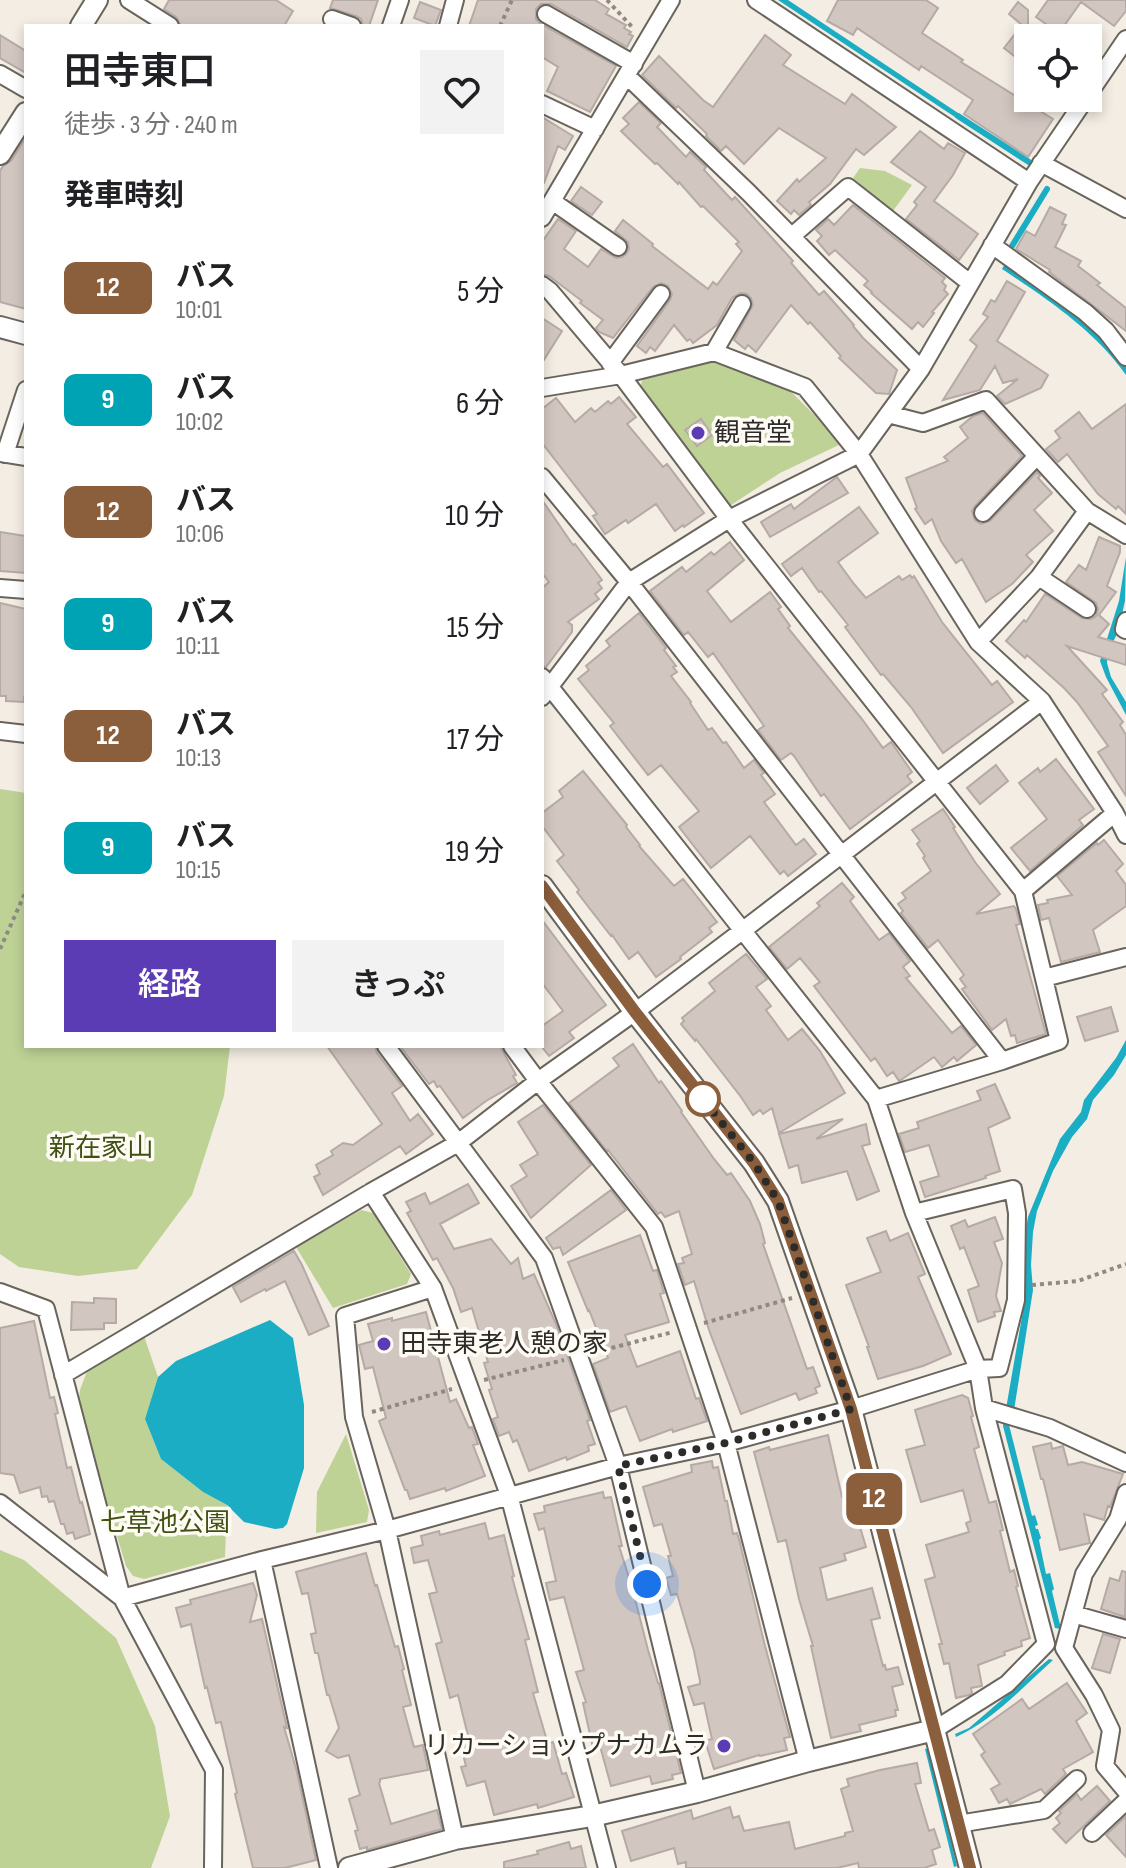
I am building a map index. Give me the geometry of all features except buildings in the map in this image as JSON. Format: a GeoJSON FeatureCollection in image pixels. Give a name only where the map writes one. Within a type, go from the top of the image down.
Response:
{"type":"FeatureCollection","features":[{"type":"Feature","properties":{"kind":"street"},"geometry":{"type":"LineString","coordinates":[[82,24],[97,0]]}},
{"type":"Feature","properties":{"kind":"street"},"geometry":{"type":"LineString","coordinates":[[129,0],[166,24]]}},
{"type":"Feature","properties":{"kind":"street"},"geometry":{"type":"LineString","coordinates":[[392,24],[400,0]]}},
{"type":"Feature","properties":{"kind":"street"},"geometry":{"type":"LineString","coordinates":[[449,24],[455,0]]}},
{"type":"Feature","properties":{"kind":"street"},"geometry":{"type":"LineString","coordinates":[[544,215],[671,0]]}},
{"type":"Feature","properties":{"kind":"street"},"geometry":{"type":"LineString","coordinates":[[756,0],[1029,182]]}},
{"type":"Feature","properties":{"kind":"street"},"geometry":{"type":"LineString","coordinates":[[546,14],[630,70],[921,369]]}},
{"type":"Feature","properties":{"kind":"street"},"geometry":{"type":"LineString","coordinates":[[332,19],[346,24]]}},
{"type":"Feature","properties":{"kind":"street"},"geometry":{"type":"LineString","coordinates":[[1102,74],[1126,39]]}},
{"type":"Feature","properties":{"kind":"street"},"geometry":{"type":"LineString","coordinates":[[0,74],[24,88]]}},
{"type":"Feature","properties":{"kind":"street"},"geometry":{"type":"LineString","coordinates":[[544,105],[595,129]]}},
{"type":"Feature","properties":{"kind":"street"},"geometry":{"type":"LineString","coordinates":[[1046,1644],[984,1408],[978,1369],[914,1213],[876,1099],[545,687],[629,582],[729,519],[859,454],[921,369],[1029,182],[1076,112]]}},
{"type":"Feature","properties":{"kind":"street"},"geometry":{"type":"LineString","coordinates":[[0,154],[24,116]]}},
{"type":"Feature","properties":{"kind":"street"},"geometry":{"type":"LineString","coordinates":[[1041,163],[1126,209]]}},
{"type":"Feature","properties":{"kind":"street"},"geometry":{"type":"LineString","coordinates":[[792,236],[848,187],[970,283]]}},
{"type":"Feature","properties":{"kind":"street"},"geometry":{"type":"LineString","coordinates":[[552,201],[618,247]]}},
{"type":"Feature","properties":{"kind":"street"},"geometry":{"type":"LineString","coordinates":[[992,245],[1085,312],[1106,331],[1126,357]]}},
{"type":"Feature","properties":{"kind":"street"},"geometry":{"type":"LineString","coordinates":[[544,286],[616,369],[729,519],[1023,891],[1059,1041],[876,1099]]}},
{"type":"Feature","properties":{"kind":"street"},"geometry":{"type":"LineString","coordinates":[[616,369],[661,294]]}},
{"type":"Feature","properties":{"kind":"street"},"geometry":{"type":"LineString","coordinates":[[714,352],[742,304]]}},
{"type":"Feature","properties":{"kind":"street"},"geometry":{"type":"LineString","coordinates":[[0,327],[24,333]]}},
{"type":"Feature","properties":{"kind":"street"},"geometry":{"type":"LineString","coordinates":[[544,387],[616,369],[714,352],[805,387],[859,454],[978,642],[1042,701],[1126,835]]}},
{"type":"Feature","properties":{"kind":"street"},"geometry":{"type":"LineString","coordinates":[[24,396],[3,454],[24,457]]}},
{"type":"Feature","properties":{"kind":"street"},"geometry":{"type":"LineString","coordinates":[[888,414],[923,423],[986,400],[1087,511],[1126,535]]}},
{"type":"Feature","properties":{"kind":"street"},"geometry":{"type":"LineString","coordinates":[[983,513],[1037,456]]}},
{"type":"Feature","properties":{"kind":"street"},"geometry":{"type":"LineString","coordinates":[[544,479],[629,582],[1002,1061]]}},
{"type":"Feature","properties":{"kind":"street"},"geometry":{"type":"LineString","coordinates":[[978,642],[1039,577],[1087,511]]}},
{"type":"Feature","properties":{"kind":"street"},"geometry":{"type":"LineString","coordinates":[[1039,577],[1087,609]]}},
{"type":"Feature","properties":{"kind":"street"},"geometry":{"type":"LineString","coordinates":[[0,588],[24,590]]}},
{"type":"Feature","properties":{"kind":"street"},"geometry":{"type":"LineString","coordinates":[[1126,621],[1126,630]]}},
{"type":"Feature","properties":{"kind":"street"},"geometry":{"type":"LineString","coordinates":[[63,1375],[458,1143],[1042,701]]}},
{"type":"Feature","properties":{"kind":"street"},"geometry":{"type":"LineString","coordinates":[[0,731],[24,734]]}},
{"type":"Feature","properties":{"kind":"street"},"geometry":{"type":"LineString","coordinates":[[1023,891],[1115,813]]}},
{"type":"Feature","properties":{"kind":"street"},"geometry":{"type":"LineString","coordinates":[[544,889],[635,1012],[754,1163],[778,1201],[851,1409],[970,1868]]}},
{"type":"Feature","properties":{"kind":"street"},"geometry":{"type":"LineString","coordinates":[[1044,978],[1126,957]]}},
{"type":"Feature","properties":{"kind":"street"},"geometry":{"type":"LineString","coordinates":[[387,1048],[544,1258],[618,1466],[697,1792]]}},
{"type":"Feature","properties":{"kind":"street"},"geometry":{"type":"LineString","coordinates":[[513,1048],[654,1227],[726,1443],[808,1761]]}},
{"type":"Feature","properties":{"kind":"street"},"geometry":{"type":"LineString","coordinates":[[122,1598],[387,1530],[618,1466],[726,1443],[851,1409],[978,1369],[999,1368],[1016,1300],[1017,1213],[1013,1189],[914,1213]]}},
{"type":"Feature","properties":{"kind":"street"},"geometry":{"type":"LineString","coordinates":[[371,1192],[433,1288],[509,1495],[607,1868]]}},
{"type":"Feature","properties":{"kind":"street"},"geometry":{"type":"LineString","coordinates":[[433,1288],[345,1316],[354,1417],[387,1530],[455,1839]]}},
{"type":"Feature","properties":{"kind":"street"},"geometry":{"type":"LineString","coordinates":[[0,1292],[46,1309],[122,1598],[214,1770],[213,1868]]}},
{"type":"Feature","properties":{"kind":"street"},"geometry":{"type":"LineString","coordinates":[[984,1408],[1050,1428],[1126,1463]]}},
{"type":"Feature","properties":{"kind":"street"},"geometry":{"type":"LineString","coordinates":[[1064,1648],[1084,1574],[1118,1519],[1126,1493]]}},
{"type":"Feature","properties":{"kind":"street"},"geometry":{"type":"LineString","coordinates":[[0,1503],[122,1598]]}},
{"type":"Feature","properties":{"kind":"street"},"geometry":{"type":"LineString","coordinates":[[262,1560],[329,1868]]}},
{"type":"Feature","properties":{"kind":"street"},"geometry":{"type":"LineString","coordinates":[[1073,1614],[1126,1629]]}},
{"type":"Feature","properties":{"kind":"street"},"geometry":{"type":"LineString","coordinates":[[1046,1644],[1064,1648],[1094,1695],[1111,1730],[1105,1766],[1126,1791]]}},
{"type":"Feature","properties":{"kind":"street"},"geometry":{"type":"LineString","coordinates":[[349,1868],[455,1839],[592,1816],[697,1792],[934,1730],[1007,1684],[1046,1644]]}},
{"type":"Feature","properties":{"kind":"street"},"geometry":{"type":"LineString","coordinates":[[958,1824],[1044,1810],[1077,1779]]}},
{"type":"Feature","properties":{"kind":"street"},"geometry":{"type":"LineString","coordinates":[[1092,1833],[1126,1801]]}},
{"type":"Feature","properties":{"kind":"path"},"geometry":{"type":"LineString","coordinates":[[501,24],[512,0]]}},
{"type":"Feature","properties":{"kind":"path"},"geometry":{"type":"LineString","coordinates":[[607,0],[646,42]]}},
{"type":"Feature","properties":{"kind":"path"},"geometry":{"type":"LineString","coordinates":[[0,949],[24,895]]}},
{"type":"Feature","properties":{"kind":"path"},"geometry":{"type":"LineString","coordinates":[[1037,1285],[1078,1281],[1126,1264]]}},
{"type":"Feature","properties":{"kind":"green space"},"geometry":{"type":"Polygon","coordinates":[[[860,168],[885,171],[912,185],[893,211],[853,178],[860,168]]]}},
{"type":"Feature","properties":{"kind":"green space"},"geometry":{"type":"Polygon","coordinates":[[[719,361],[783,384],[843,443],[780,473],[728,507],[640,387],[643,378],[719,361]]]}},
{"type":"Feature","properties":{"kind":"green space","name":"新在家山"},"geometry":{"type":"Polygon","coordinates":[[[0,789],[24,793],[24,1048],[230,1048],[224,1096],[192,1195],[137,1269],[78,1276],[19,1267],[0,1254],[0,789]]]}},
{"type":"Feature","properties":{"kind":"green space"},"geometry":{"type":"Polygon","coordinates":[[[361,1210],[373,1213],[411,1274],[407,1284],[333,1308],[296,1247],[361,1210]]]}},
{"type":"Feature","properties":{"kind":"green space","name":"七草池公園"},"geometry":{"type":"Polygon","coordinates":[[[144,1336],[158,1377],[145,1419],[161,1459],[203,1492],[227,1505],[225,1557],[144,1579],[133,1576],[126,1566],[78,1407],[80,1390],[89,1366],[144,1336]]]}},
{"type":"Feature","properties":{"kind":"green space"},"geometry":{"type":"Polygon","coordinates":[[[346,1434],[369,1510],[367,1522],[316,1533],[317,1492],[346,1434]]]}},
{"type":"Feature","properties":{"kind":"green space"},"geometry":{"type":"Polygon","coordinates":[[[0,1550],[24,1560],[116,1638],[155,1726],[170,1816],[151,1868],[0,1868],[0,1550]]]}},
{"type":"Feature","properties":{"kind":"water"},"geometry":{"type":"Polygon","coordinates":[[[778,0],[788,0],[964,117],[961,121],[778,0]]]}},
{"type":"Feature","properties":{"kind":"water"},"geometry":{"type":"Polygon","coordinates":[[[1006,262],[1096,329],[1126,363],[1126,375],[1085,330],[1002,269],[1006,262]]]}},
{"type":"Feature","properties":{"kind":"water"},"geometry":{"type":"Polygon","coordinates":[[[1126,557],[1125,601],[1107,663],[1111,677],[1126,702],[1126,715],[1100,661],[1119,601],[1126,557]]]}},
{"type":"Feature","properties":{"kind":"water"},"geometry":{"type":"Polygon","coordinates":[[[1126,1040],[1126,1055],[1093,1100],[1087,1119],[1072,1137],[1053,1171],[1037,1211],[1031,1265],[1033,1290],[1012,1423],[1009,1425],[1032,1516],[1035,1515],[1038,1525],[1035,1526],[1041,1538],[1046,1574],[1050,1573],[1061,1629],[1055,1628],[1003,1426],[1024,1305],[1023,1245],[1028,1217],[1060,1139],[1081,1112],[1084,1100],[1126,1040]]]}},
{"type":"Feature","properties":{"kind":"water"},"geometry":{"type":"Polygon","coordinates":[[[270,1320],[293,1338],[304,1405],[304,1468],[287,1524],[275,1529],[244,1522],[227,1505],[203,1492],[161,1459],[145,1419],[158,1377],[176,1361],[270,1320]]]}},
{"type":"Feature","properties":{"kind":"water"},"geometry":{"type":"Polygon","coordinates":[[[1049,1659],[1053,1660],[1007,1703],[956,1737],[955,1734],[969,1728],[1049,1659]]]}},
{"type":"Feature","properties":{"kind":"water"},"geometry":{"type":"Polygon","coordinates":[[[928,1748],[957,1866],[954,1867],[925,1749],[928,1748]]]}},
{"type":"Feature","properties":{"kind":"waterway"},"geometry":{"type":"LineString","coordinates":[[958,116],[1029,162]]}},
{"type":"Feature","properties":{"kind":"waterway"},"geometry":{"type":"LineString","coordinates":[[1012,246],[1047,189]]}},
{"type":"Feature","properties":{"kind":"bus line","name":"12"},"geometry":{"type":"LineString","coordinates":[[544,889],[635,1012],[754,1163],[778,1201],[851,1409],[970,1868]]}},
{"type":"Feature","properties":{"kind":"place","name":"観音堂"},"geometry":{"type":"Point","coordinates":[698,433]}},
{"type":"Feature","properties":{"kind":"place","name":"田寺東老人憩の家"},"geometry":{"type":"Point","coordinates":[384,1344]}},
{"type":"Feature","properties":{"kind":"place","name":"リカーショップナカムラ"},"geometry":{"type":"Point","coordinates":[724,1746]}},
{"type":"Feature","properties":{"kind":"route"},"geometry":{"type":"LineString","coordinates":[[647,1584],[618,1466],[726,1443],[851,1409],[778,1201],[754,1163],[703,1099]]}}]}
